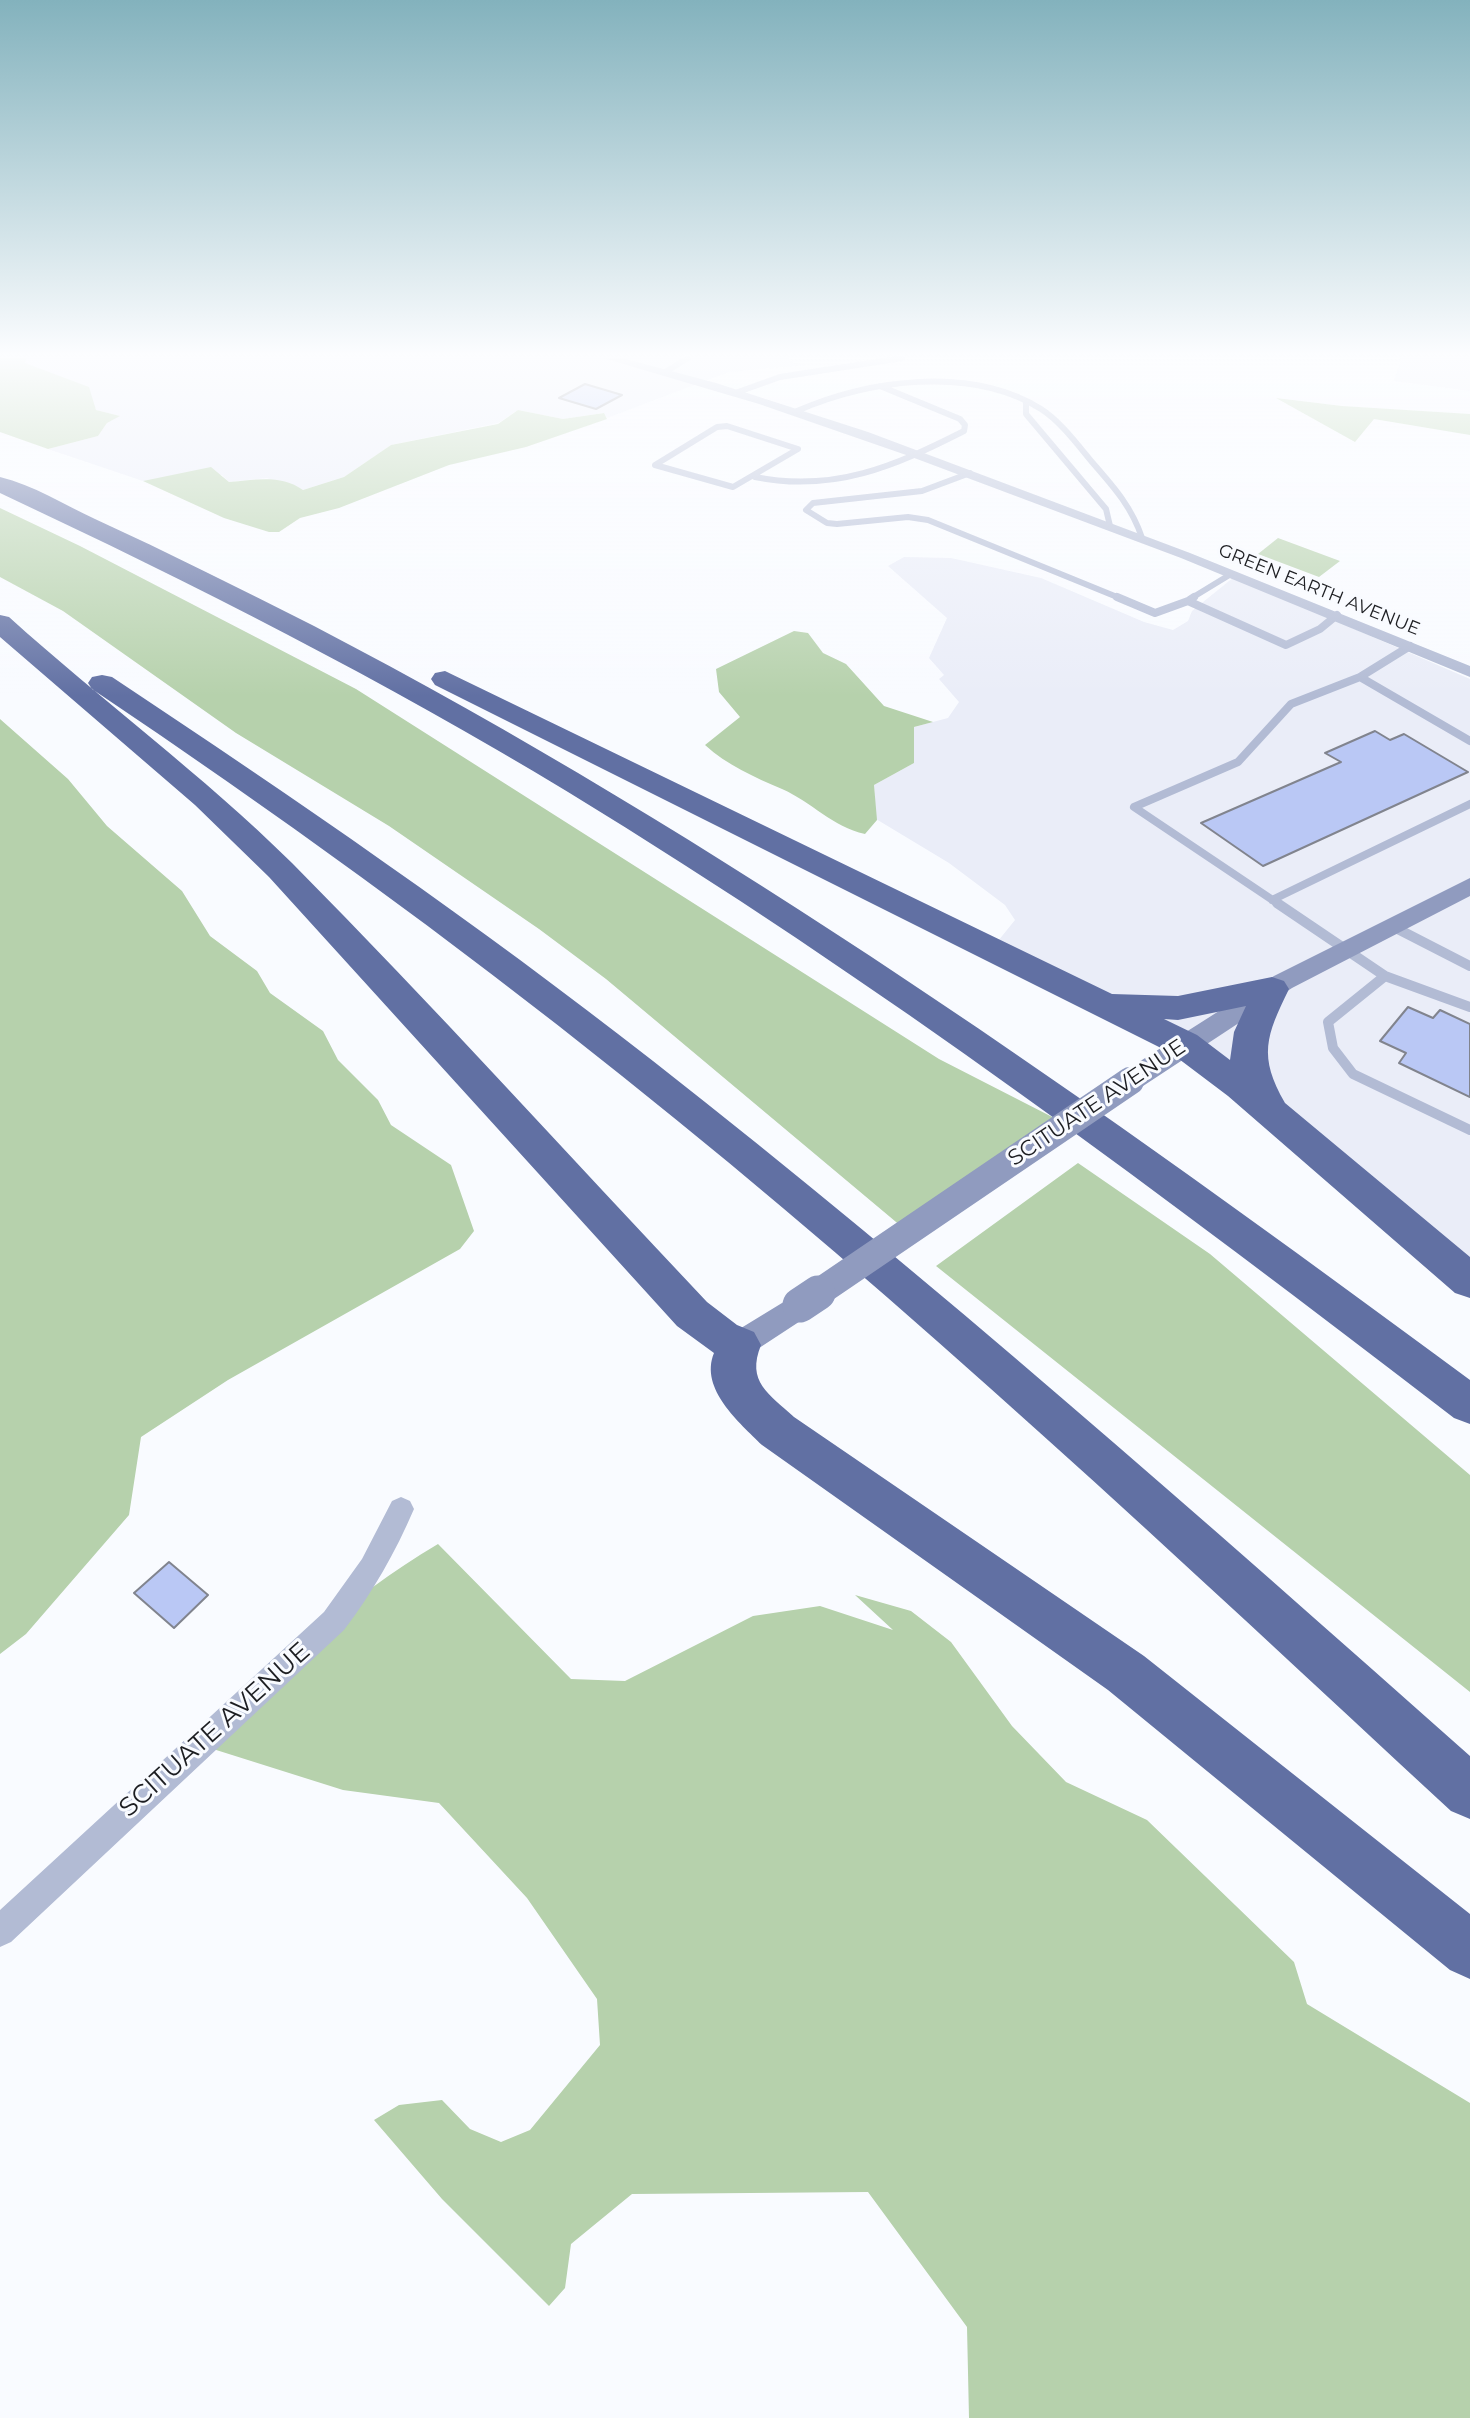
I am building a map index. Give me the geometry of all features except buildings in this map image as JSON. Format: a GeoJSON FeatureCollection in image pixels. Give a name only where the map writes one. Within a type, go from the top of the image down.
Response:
{"type":"FeatureCollection","features":[{"type":"Feature","properties":{"kind":"highway"},"geometry":{"type":"LineString","coordinates":[[0,484],[271,613],[428,698],[622,812],[786,916],[1114,1142],[1470,1405]]}},
{"type":"Feature","properties":{"kind":"highway"},"geometry":{"type":"LineString","coordinates":[[102,530],[188,559],[298,609],[1184,1044],[1291,1129],[1470,1281]]}},
{"type":"Feature","properties":{"kind":"highway"},"geometry":{"type":"LineString","coordinates":[[0,621],[243,834],[355,948],[692,1314],[722,1338],[739,1345],[732,1362],[735,1383],[751,1405],[778,1431],[1126,1673],[1470,1950]]}},
{"type":"Feature","properties":{"kind":"highway"},"geometry":{"type":"LineString","coordinates":[[0,621],[167,726],[329,838],[465,937],[633,1067],[880,1269],[1036,1404],[1470,1792]]}},
{"type":"Feature","properties":{"kind":"highway"},"geometry":{"type":"LineString","coordinates":[[1076,990],[1119,1004],[1162,1009],[1272,989]]}},
{"type":"Feature","properties":{"kind":"highway"},"geometry":{"type":"LineString","coordinates":[[1272,989],[1249,1040],[1247,1063],[1258,1092],[1291,1129]]}},
{"type":"Feature","properties":{"kind":"main road","name":"SCITUATE AVENUE"},"geometry":{"type":"LineString","coordinates":[[739,1345],[1184,1044],[1343,949],[1470,886]]}},
{"type":"Feature","properties":{"kind":"street","name":"GREEN EARTH AVENUE"},"geometry":{"type":"LineString","coordinates":[[964,471],[1337,615],[1470,672]]}},
{"type":"Feature","properties":{"kind":"street","name":"SCITUATE AVENUE"},"geometry":{"type":"LineString","coordinates":[[0,1931],[334,1621],[368,1575],[401,1509]]}},
{"type":"Feature","properties":{"kind":"lane"},"geometry":{"type":"LineString","coordinates":[[674,471],[728,487],[739,486],[764,471]]}},
{"type":"Feature","properties":{"kind":"lane"},"geometry":{"type":"LineString","coordinates":[[755,477],[789,484],[875,471]]}},
{"type":"Feature","properties":{"kind":"lane"},"geometry":{"type":"LineString","coordinates":[[1074,471],[1106,509],[1110,526]]}},
{"type":"Feature","properties":{"kind":"lane"},"geometry":{"type":"LineString","coordinates":[[1098,471],[1131,510],[1142,538]]}},
{"type":"Feature","properties":{"kind":"lane"},"geometry":{"type":"LineString","coordinates":[[970,473],[922,491],[813,503],[806,510],[827,523],[837,524],[908,517],[928,520],[1155,613],[1188,601],[1231,574]]}},
{"type":"Feature","properties":{"kind":"lane"},"geometry":{"type":"LineString","coordinates":[[1188,601],[1286,645],[1320,629],[1337,615]]}},
{"type":"Feature","properties":{"kind":"lane"},"geometry":{"type":"LineString","coordinates":[[1410,646],[1360,677],[1291,704],[1238,762],[1134,807],[1385,976],[1470,1007]]}},
{"type":"Feature","properties":{"kind":"lane"},"geometry":{"type":"LineString","coordinates":[[1360,677],[1470,741]]}},
{"type":"Feature","properties":{"kind":"lane"},"geometry":{"type":"LineString","coordinates":[[1272,900],[1470,804]]}},
{"type":"Feature","properties":{"kind":"lane"},"geometry":{"type":"LineString","coordinates":[[1390,925],[1470,966]]}},
{"type":"Feature","properties":{"kind":"lane"},"geometry":{"type":"LineString","coordinates":[[1385,976],[1328,1022],[1333,1048],[1353,1074],[1470,1130]]}},
{"type":"Feature","properties":{"kind":"shaded area"},"geometry":{"type":"Polygon","coordinates":[[[113,471],[353,471],[344,477],[303,490],[267,478],[229,482],[222,475],[143,481],[113,471]]]}},
{"type":"Feature","properties":{"kind":"shaded area"},"geometry":{"type":"Polygon","coordinates":[[[904,557],[951,558],[1041,578],[1144,622],[1173,630],[1188,621],[1192,611],[1234,577],[1470,679],[1470,1282],[1187,1043],[994,946],[1015,920],[1005,905],[949,863],[876,819],[874,785],[914,763],[914,727],[948,718],[959,702],[939,679],[944,675],[929,658],[947,618],[888,566],[904,557]]]}},
{"type":"Feature","properties":{"kind":"green space"},"geometry":{"type":"Polygon","coordinates":[[[192,471],[216,471],[229,482],[277,480],[303,490],[344,477],[353,471],[434,471],[339,508],[300,518],[279,532],[269,532],[224,518],[143,481],[192,471]]]}},
{"type":"Feature","properties":{"kind":"green space"},"geometry":{"type":"Polygon","coordinates":[[[0,508],[356,689],[939,1059],[1062,1122],[902,1227],[606,979],[539,929],[389,826],[236,733],[63,611],[0,577],[0,508]]]}},
{"type":"Feature","properties":{"kind":"green space"},"geometry":{"type":"Polygon","coordinates":[[[1278,538],[1340,561],[1319,577],[1258,554],[1278,538]]]}},
{"type":"Feature","properties":{"kind":"green space"},"geometry":{"type":"Polygon","coordinates":[[[794,631],[808,633],[823,653],[846,664],[884,706],[933,722],[914,727],[914,763],[874,785],[877,820],[865,834],[842,826],[793,794],[741,770],[705,745],[740,717],[719,692],[716,669],[794,631]]]}},
{"type":"Feature","properties":{"kind":"green space"},"geometry":{"type":"Polygon","coordinates":[[[0,719],[68,779],[107,826],[182,891],[210,936],[257,971],[270,993],[323,1031],[338,1060],[378,1100],[391,1125],[451,1165],[474,1231],[460,1249],[228,1380],[141,1437],[129,1515],[26,1634],[0,1654],[0,719]]]}},
{"type":"Feature","properties":{"kind":"green space"},"geometry":{"type":"Polygon","coordinates":[[[1078,1163],[1210,1254],[1470,1475],[1470,1692],[936,1266],[1078,1163]]]}},
{"type":"Feature","properties":{"kind":"green space"},"geometry":{"type":"Polygon","coordinates":[[[438,1544],[571,1679],[625,1681],[753,1616],[820,1606],[893,1630],[855,1595],[911,1611],[951,1642],[1012,1726],[1066,1782],[1147,1820],[1294,1962],[1307,2004],[1470,2103],[1470,2418],[969,2418],[967,2327],[868,2192],[632,2194],[571,2244],[565,2288],[549,2306],[442,2199],[374,2120],[399,2105],[442,2100],[470,2129],[501,2142],[530,2130],[600,2045],[597,1999],[527,1898],[439,1803],[343,1790],[194,1743],[341,1612],[438,1544]]]}}]}
